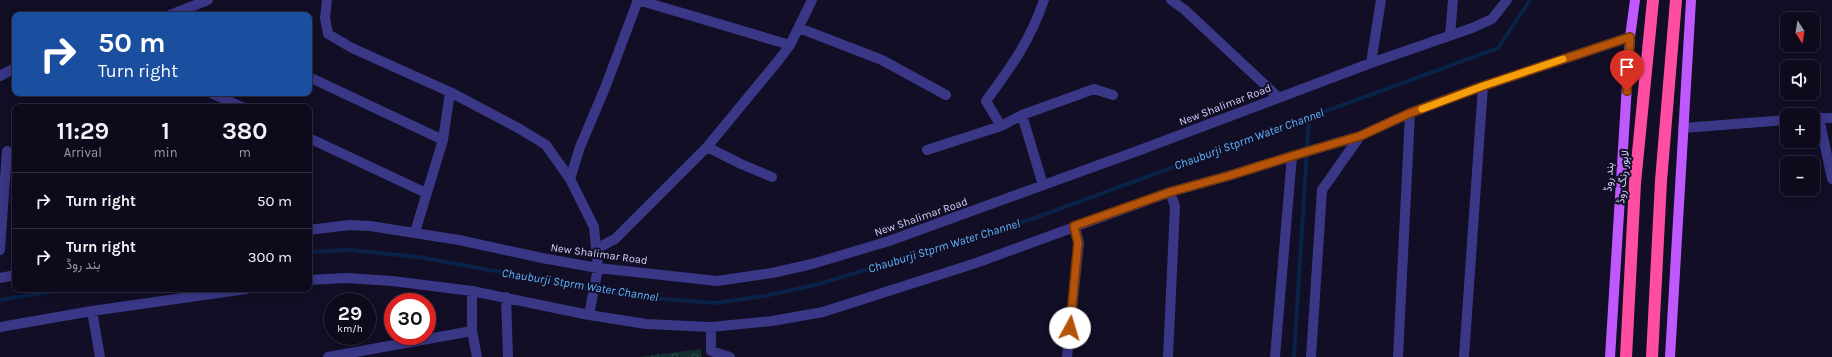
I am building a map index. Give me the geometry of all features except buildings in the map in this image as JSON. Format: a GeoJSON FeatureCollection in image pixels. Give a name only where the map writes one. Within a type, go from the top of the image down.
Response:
{"type":"FeatureCollection","features":[{"type":"Feature","properties":{"kind":"highway","name":"لاہور رنگ روڈ"},"geometry":{"type":"LineString","coordinates":[[1626,357],[1635,183],[1653,0]]}},
{"type":"Feature","properties":{"kind":"highway"},"geometry":{"type":"LineString","coordinates":[[1652,357],[1661,181],[1676,0]]}},
{"type":"Feature","properties":{"kind":"main road","name":"بند روڈ"},"geometry":{"type":"LineString","coordinates":[[1610,357],[1630,37],[1635,0]]}},
{"type":"Feature","properties":{"kind":"main road"},"geometry":{"type":"LineString","coordinates":[[1670,357],[1691,0]]}},
{"type":"Feature","properties":{"kind":"street"},"geometry":{"type":"LineString","coordinates":[[180,12],[208,0]]}},
{"type":"Feature","properties":{"kind":"street"},"geometry":{"type":"LineString","coordinates":[[327,0],[325,18],[328,34],[352,48],[450,92],[520,129],[546,145],[570,179],[594,227],[598,270],[590,315]]}},
{"type":"Feature","properties":{"kind":"street"},"geometry":{"type":"LineString","coordinates":[[570,179],[580,147],[605,88],[638,0],[790,45]]}},
{"type":"Feature","properties":{"kind":"street"},"geometry":{"type":"LineString","coordinates":[[596,249],[615,239],[707,147],[790,45],[812,0]]}},
{"type":"Feature","properties":{"kind":"street"},"geometry":{"type":"LineString","coordinates":[[1001,126],[986,102],[1016,59],[1035,26],[1044,0]]}},
{"type":"Feature","properties":{"kind":"street"},"geometry":{"type":"LineString","coordinates":[[1171,0],[1185,10],[1278,97]]}},
{"type":"Feature","properties":{"kind":"street"},"geometry":{"type":"LineString","coordinates":[[1371,62],[1381,0]]}},
{"type":"Feature","properties":{"kind":"street"},"geometry":{"type":"LineString","coordinates":[[1450,35],[1453,0]]}},
{"type":"Feature","properties":{"kind":"street","name":"New Shalimar Road"},"geometry":{"type":"LineString","coordinates":[[312,230],[353,225],[415,232],[598,270],[717,281],[772,273],[812,264],[889,241],[1043,186],[1371,62],[1472,28],[1492,19],[1507,0]]}},
{"type":"Feature","properties":{"kind":"street"},"geometry":{"type":"LineString","coordinates":[[799,28],[882,60],[946,95]]}},
{"type":"Feature","properties":{"kind":"street"},"geometry":{"type":"LineString","coordinates":[[312,280],[346,278],[392,280],[472,291],[590,315],[646,324],[711,327],[772,321],[823,312],[976,263],[1170,192],[1360,136],[1410,113],[1483,86],[1630,37]]}},
{"type":"Feature","properties":{"kind":"street"},"geometry":{"type":"LineString","coordinates":[[0,76],[12,70]]}},
{"type":"Feature","properties":{"kind":"street"},"geometry":{"type":"LineString","coordinates":[[312,78],[443,140]]}},
{"type":"Feature","properties":{"kind":"street"},"geometry":{"type":"LineString","coordinates":[[1464,357],[1483,86]]}},
{"type":"Feature","properties":{"kind":"street"},"geometry":{"type":"LineString","coordinates":[[927,150],[1001,126],[1022,116],[1094,89],[1113,95]]}},
{"type":"Feature","properties":{"kind":"street"},"geometry":{"type":"LineString","coordinates":[[415,232],[443,140],[450,92]]}},
{"type":"Feature","properties":{"kind":"street"},"geometry":{"type":"LineString","coordinates":[[218,96],[235,104]]}},
{"type":"Feature","properties":{"kind":"street"},"geometry":{"type":"LineString","coordinates":[[1398,357],[1410,113]]}},
{"type":"Feature","properties":{"kind":"street"},"geometry":{"type":"LineString","coordinates":[[1022,116],[1043,186]]}},
{"type":"Feature","properties":{"kind":"street"},"geometry":{"type":"LineString","coordinates":[[1820,118],[1832,118]]}},
{"type":"Feature","properties":{"kind":"street"},"geometry":{"type":"LineString","coordinates":[[1683,128],[1780,121]]}},
{"type":"Feature","properties":{"kind":"street"},"geometry":{"type":"LineString","coordinates":[[1820,133],[1832,179]]}},
{"type":"Feature","properties":{"kind":"street"},"geometry":{"type":"LineString","coordinates":[[1311,357],[1322,190],[1360,136]]}},
{"type":"Feature","properties":{"kind":"street"},"geometry":{"type":"LineString","coordinates":[[312,139],[426,193]]}},
{"type":"Feature","properties":{"kind":"street"},"geometry":{"type":"LineString","coordinates":[[707,147],[772,177]]}},
{"type":"Feature","properties":{"kind":"street"},"geometry":{"type":"LineString","coordinates":[[0,250],[7,151]]}},
{"type":"Feature","properties":{"kind":"street"},"geometry":{"type":"LineString","coordinates":[[1275,357],[1295,155]]}},
{"type":"Feature","properties":{"kind":"street"},"geometry":{"type":"LineString","coordinates":[[1168,357],[1175,206],[1170,192]]}},
{"type":"Feature","properties":{"kind":"street"},"geometry":{"type":"LineString","coordinates":[[1067,357],[1078,243],[1074,226]]}},
{"type":"Feature","properties":{"kind":"street"},"geometry":{"type":"LineString","coordinates":[[0,278],[12,276]]}},
{"type":"Feature","properties":{"kind":"street"},"geometry":{"type":"LineString","coordinates":[[472,291],[472,331],[477,357]]}},
{"type":"Feature","properties":{"kind":"street"},"geometry":{"type":"LineString","coordinates":[[0,327],[92,311],[225,292]]}},
{"type":"Feature","properties":{"kind":"street"},"geometry":{"type":"LineString","coordinates":[[506,297],[508,357]]}},
{"type":"Feature","properties":{"kind":"street"},"geometry":{"type":"LineString","coordinates":[[92,311],[100,357]]}},
{"type":"Feature","properties":{"kind":"street"},"geometry":{"type":"LineString","coordinates":[[711,327],[711,354],[730,357]]}},
{"type":"Feature","properties":{"kind":"street"},"geometry":{"type":"LineString","coordinates":[[328,357],[472,331]]}},
{"type":"Feature","properties":{"kind":"green space"},"geometry":{"type":"Polygon","coordinates":[[[701,349],[702,357],[638,357],[701,349]]]}},
{"type":"Feature","properties":{"kind":"waterway","name":"Chauburji Stprm Water Channel"},"geometry":{"type":"LineString","coordinates":[[312,252],[350,250],[418,257],[637,297],[715,303],[765,296],[819,284],[1032,219],[1498,48],[1530,0]]}},
{"type":"Feature","properties":{"kind":"waterway"},"geometry":{"type":"LineString","coordinates":[[1294,357],[1309,118]]}},
{"type":"Feature","properties":{"kind":"waterway","name":"Chauburji Stprm Water Channel"},"geometry":{"type":"LineString","coordinates":[[0,300],[47,292]]}},
{"type":"Feature","properties":{"kind":"slow traffic"},"geometry":{"type":"LineString","coordinates":[[1422,109],[1483,86],[1563,59]]}},
{"type":"Feature","properties":{"kind":"route"},"geometry":{"type":"LineString","coordinates":[[1070,328],[1078,243],[1074,226],[1170,192],[1360,136],[1410,113],[1483,86],[1630,37],[1627,91]]}}]}
